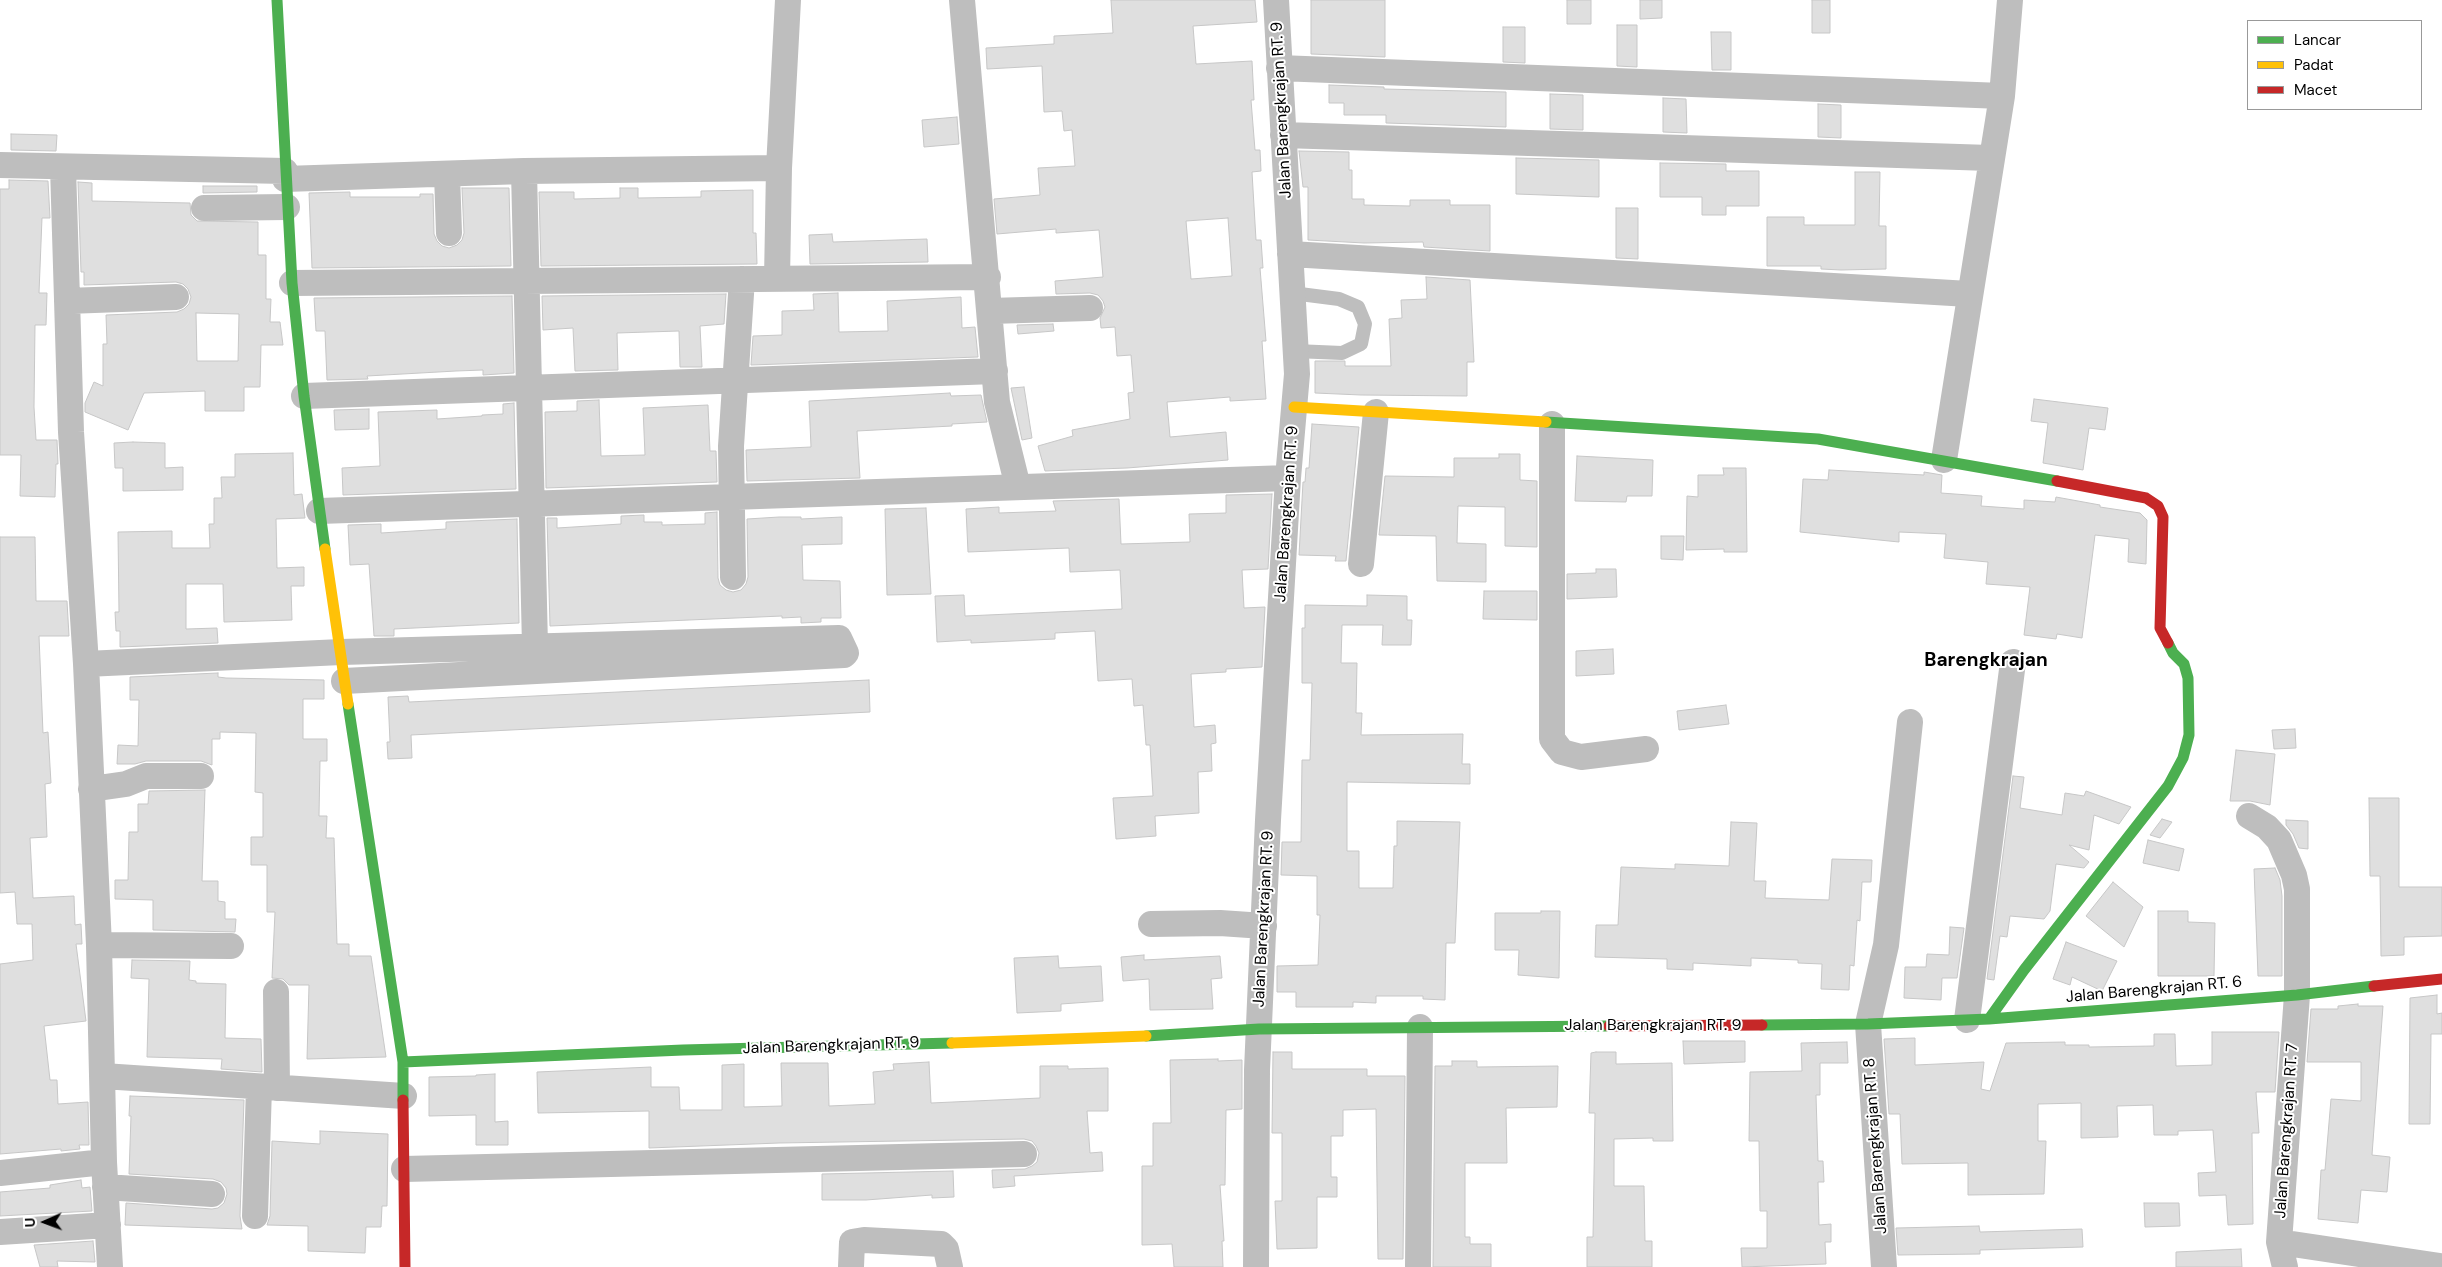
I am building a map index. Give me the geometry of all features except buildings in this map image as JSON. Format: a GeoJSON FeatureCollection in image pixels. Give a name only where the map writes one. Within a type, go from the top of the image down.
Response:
{"type":"FeatureCollection","features":[{"type":"Feature","properties":{"kind":"street"},"geometry":{"type":"LineString","coordinates":[[278,0],[287,207],[292,283],[304,396],[344,681],[403,1062],[405,1267]]}},
{"type":"Feature","properties":{"kind":"street"},"geometry":{"type":"LineString","coordinates":[[777,279],[779,168],[788,0]]}},
{"type":"Feature","properties":{"kind":"street"},"geometry":{"type":"LineString","coordinates":[[962,0],[1001,424],[1018,487]]}},
{"type":"Feature","properties":{"kind":"street","name":"Jalan Barengkrajan RT. 9"},"geometry":{"type":"LineString","coordinates":[[1256,1267],[1259,1029],[1288,478],[1297,374],[1276,0]]}},
{"type":"Feature","properties":{"kind":"street"},"geometry":{"type":"LineString","coordinates":[[1944,460],[1990,158],[2002,96],[2010,0]]}},
{"type":"Feature","properties":{"kind":"street"},"geometry":{"type":"LineString","coordinates":[[1279,68],[2002,96]]}},
{"type":"Feature","properties":{"kind":"street"},"geometry":{"type":"LineString","coordinates":[[1283,135],[1990,158]]}},
{"type":"Feature","properties":{"kind":"street"},"geometry":{"type":"LineString","coordinates":[[0,165],[285,175],[779,168]]}},
{"type":"Feature","properties":{"kind":"street"},"geometry":{"type":"LineString","coordinates":[[63,167],[71,432],[86,664],[99,945],[105,1175],[110,1267]]}},
{"type":"Feature","properties":{"kind":"street"},"geometry":{"type":"LineString","coordinates":[[524,171],[535,646]]}},
{"type":"Feature","properties":{"kind":"street"},"geometry":{"type":"LineString","coordinates":[[447,174],[449,233]]}},
{"type":"Feature","properties":{"kind":"street"},"geometry":{"type":"LineString","coordinates":[[204,208],[287,207]]}},
{"type":"Feature","properties":{"kind":"street"},"geometry":{"type":"LineString","coordinates":[[1290,254],[1969,294]]}},
{"type":"Feature","properties":{"kind":"street"},"geometry":{"type":"LineString","coordinates":[[292,283],[988,277]]}},
{"type":"Feature","properties":{"kind":"street"},"geometry":{"type":"LineString","coordinates":[[734,577],[731,446],[742,279]]}},
{"type":"Feature","properties":{"kind":"street"},"geometry":{"type":"LineString","coordinates":[[67,301],[176,297]]}},
{"type":"Feature","properties":{"kind":"street"},"geometry":{"type":"LineString","coordinates":[[990,311],[1090,308]]}},
{"type":"Feature","properties":{"kind":"street"},"geometry":{"type":"LineString","coordinates":[[304,396],[995,371]]}},
{"type":"Feature","properties":{"kind":"street"},"geometry":{"type":"LineString","coordinates":[[1294,407],[1818,439],[1944,460],[2146,498],[2158,506],[2163,517],[2160,628],[2173,653],[2184,664],[2188,678],[2190,736],[2178,772],[2072,911],[2024,970],[1978,1019]]}},
{"type":"Feature","properties":{"kind":"street"},"geometry":{"type":"LineString","coordinates":[[1361,564],[1376,412]]}},
{"type":"Feature","properties":{"kind":"street"},"geometry":{"type":"LineString","coordinates":[[1552,424],[1552,739],[1562,752],[1581,757],[1646,749]]}},
{"type":"Feature","properties":{"kind":"street"},"geometry":{"type":"LineString","coordinates":[[319,511],[1288,478]]}},
{"type":"Feature","properties":{"kind":"street"},"geometry":{"type":"LineString","coordinates":[[86,664],[341,652],[535,646],[599,656],[844,655],[846,653],[839,638],[599,656],[344,681]]}},
{"type":"Feature","properties":{"kind":"street"},"geometry":{"type":"LineString","coordinates":[[1978,1019],[2012,662]]}},
{"type":"Feature","properties":{"kind":"street","name":"Jalan Barengkrajan RT. 8"},"geometry":{"type":"LineString","coordinates":[[1884,1267],[1868,1024],[1886,945],[1910,722]]}},
{"type":"Feature","properties":{"kind":"street"},"geometry":{"type":"LineString","coordinates":[[91,789],[126,784],[146,776],[201,776]]}},
{"type":"Feature","properties":{"kind":"street","name":"Jalan Barengkrajan RT. 7"},"geometry":{"type":"LineString","coordinates":[[2249,816],[2267,827],[2279,840],[2294,875],[2297,889],[2296,994],[2279,1242],[2285,1267]]}},
{"type":"Feature","properties":{"kind":"street"},"geometry":{"type":"LineString","coordinates":[[1150,924],[1220,923],[1264,926]]}},
{"type":"Feature","properties":{"kind":"street"},"geometry":{"type":"LineString","coordinates":[[99,945],[231,946]]}},
{"type":"Feature","properties":{"kind":"street","name":"Jalan Barengkrajan RT. 6"},"geometry":{"type":"LineString","coordinates":[[1868,1024],[1978,1019],[2296,994],[2442,980]]}},
{"type":"Feature","properties":{"kind":"street"},"geometry":{"type":"LineString","coordinates":[[255,1216],[276,992]]}},
{"type":"Feature","properties":{"kind":"street","name":"Jalan Barengkrajan RT. 9"},"geometry":{"type":"LineString","coordinates":[[403,1062],[684,1050],[1115,1038],[1259,1029],[1868,1024]]}},
{"type":"Feature","properties":{"kind":"street"},"geometry":{"type":"LineString","coordinates":[[1418,1267],[1420,1027]]}},
{"type":"Feature","properties":{"kind":"street"},"geometry":{"type":"LineString","coordinates":[[103,1076],[404,1096]]}},
{"type":"Feature","properties":{"kind":"street"},"geometry":{"type":"LineString","coordinates":[[404,1170],[1024,1154]]}},
{"type":"Feature","properties":{"kind":"street"},"geometry":{"type":"LineString","coordinates":[[0,1173],[105,1175],[212,1194]]}},
{"type":"Feature","properties":{"kind":"street"},"geometry":{"type":"LineString","coordinates":[[0,1232],[108,1225]]}},
{"type":"Feature","properties":{"kind":"street"},"geometry":{"type":"LineString","coordinates":[[851,1267],[852,1242],[864,1240],[941,1244],[946,1249],[950,1267]]}},
{"type":"Feature","properties":{"kind":"street"},"geometry":{"type":"LineString","coordinates":[[2279,1242],[2440,1266]]}},
{"type":"Feature","properties":{"kind":"lane"},"geometry":{"type":"LineString","coordinates":[[1292,294],[1339,299],[1358,307],[1365,324],[1360,344],[1342,353],[1295,351]]}},
{"type":"Feature","properties":{"kind":"traffic: fast"},"geometry":{"type":"LineString","coordinates":[[277,0],[292,283],[304,396],[325,549]]}},
{"type":"Feature","properties":{"kind":"traffic: fast"},"geometry":{"type":"LineString","coordinates":[[1546,422],[1818,439],[2057,481]]}},
{"type":"Feature","properties":{"kind":"traffic: fast"},"geometry":{"type":"LineString","coordinates":[[1989,1019],[2024,970],[2168,786],[2183,758],[2189,735],[2188,678],[2184,664],[2173,653],[2168,643]]}},
{"type":"Feature","properties":{"kind":"traffic: fast"},"geometry":{"type":"LineString","coordinates":[[348,704],[403,1062],[403,1100]]}},
{"type":"Feature","properties":{"kind":"traffic: fast"},"geometry":{"type":"LineString","coordinates":[[1762,1025],[1868,1024],[1989,1019],[2297,995],[2374,986]]}},
{"type":"Feature","properties":{"kind":"traffic: fast"},"geometry":{"type":"LineString","coordinates":[[1146,1036],[1259,1029],[1609,1026]]}},
{"type":"Feature","properties":{"kind":"traffic: fast"},"geometry":{"type":"LineString","coordinates":[[403,1062],[683,1050],[952,1043]]}},
{"type":"Feature","properties":{"kind":"traffic: slow"},"geometry":{"type":"LineString","coordinates":[[1294,407],[1546,422]]}},
{"type":"Feature","properties":{"kind":"traffic: slow"},"geometry":{"type":"LineString","coordinates":[[325,549],[348,704]]}},
{"type":"Feature","properties":{"kind":"traffic: slow"},"geometry":{"type":"LineString","coordinates":[[952,1043],[1146,1036]]}},
{"type":"Feature","properties":{"kind":"traffic: jam"},"geometry":{"type":"LineString","coordinates":[[2057,481],[2146,498],[2158,506],[2163,517],[2160,628],[2168,643]]}},
{"type":"Feature","properties":{"kind":"traffic: jam"},"geometry":{"type":"LineString","coordinates":[[2374,986],[2442,979]]}},
{"type":"Feature","properties":{"kind":"traffic: jam"},"geometry":{"type":"LineString","coordinates":[[1609,1026],[1762,1025]]}},
{"type":"Feature","properties":{"kind":"traffic: jam"},"geometry":{"type":"LineString","coordinates":[[403,1100],[405,1267]]}},
{"type":"Feature","properties":{"kind":"district","name":"Barengkrajan"},"geometry":{"type":"Point","coordinates":[1986,661]}}]}
